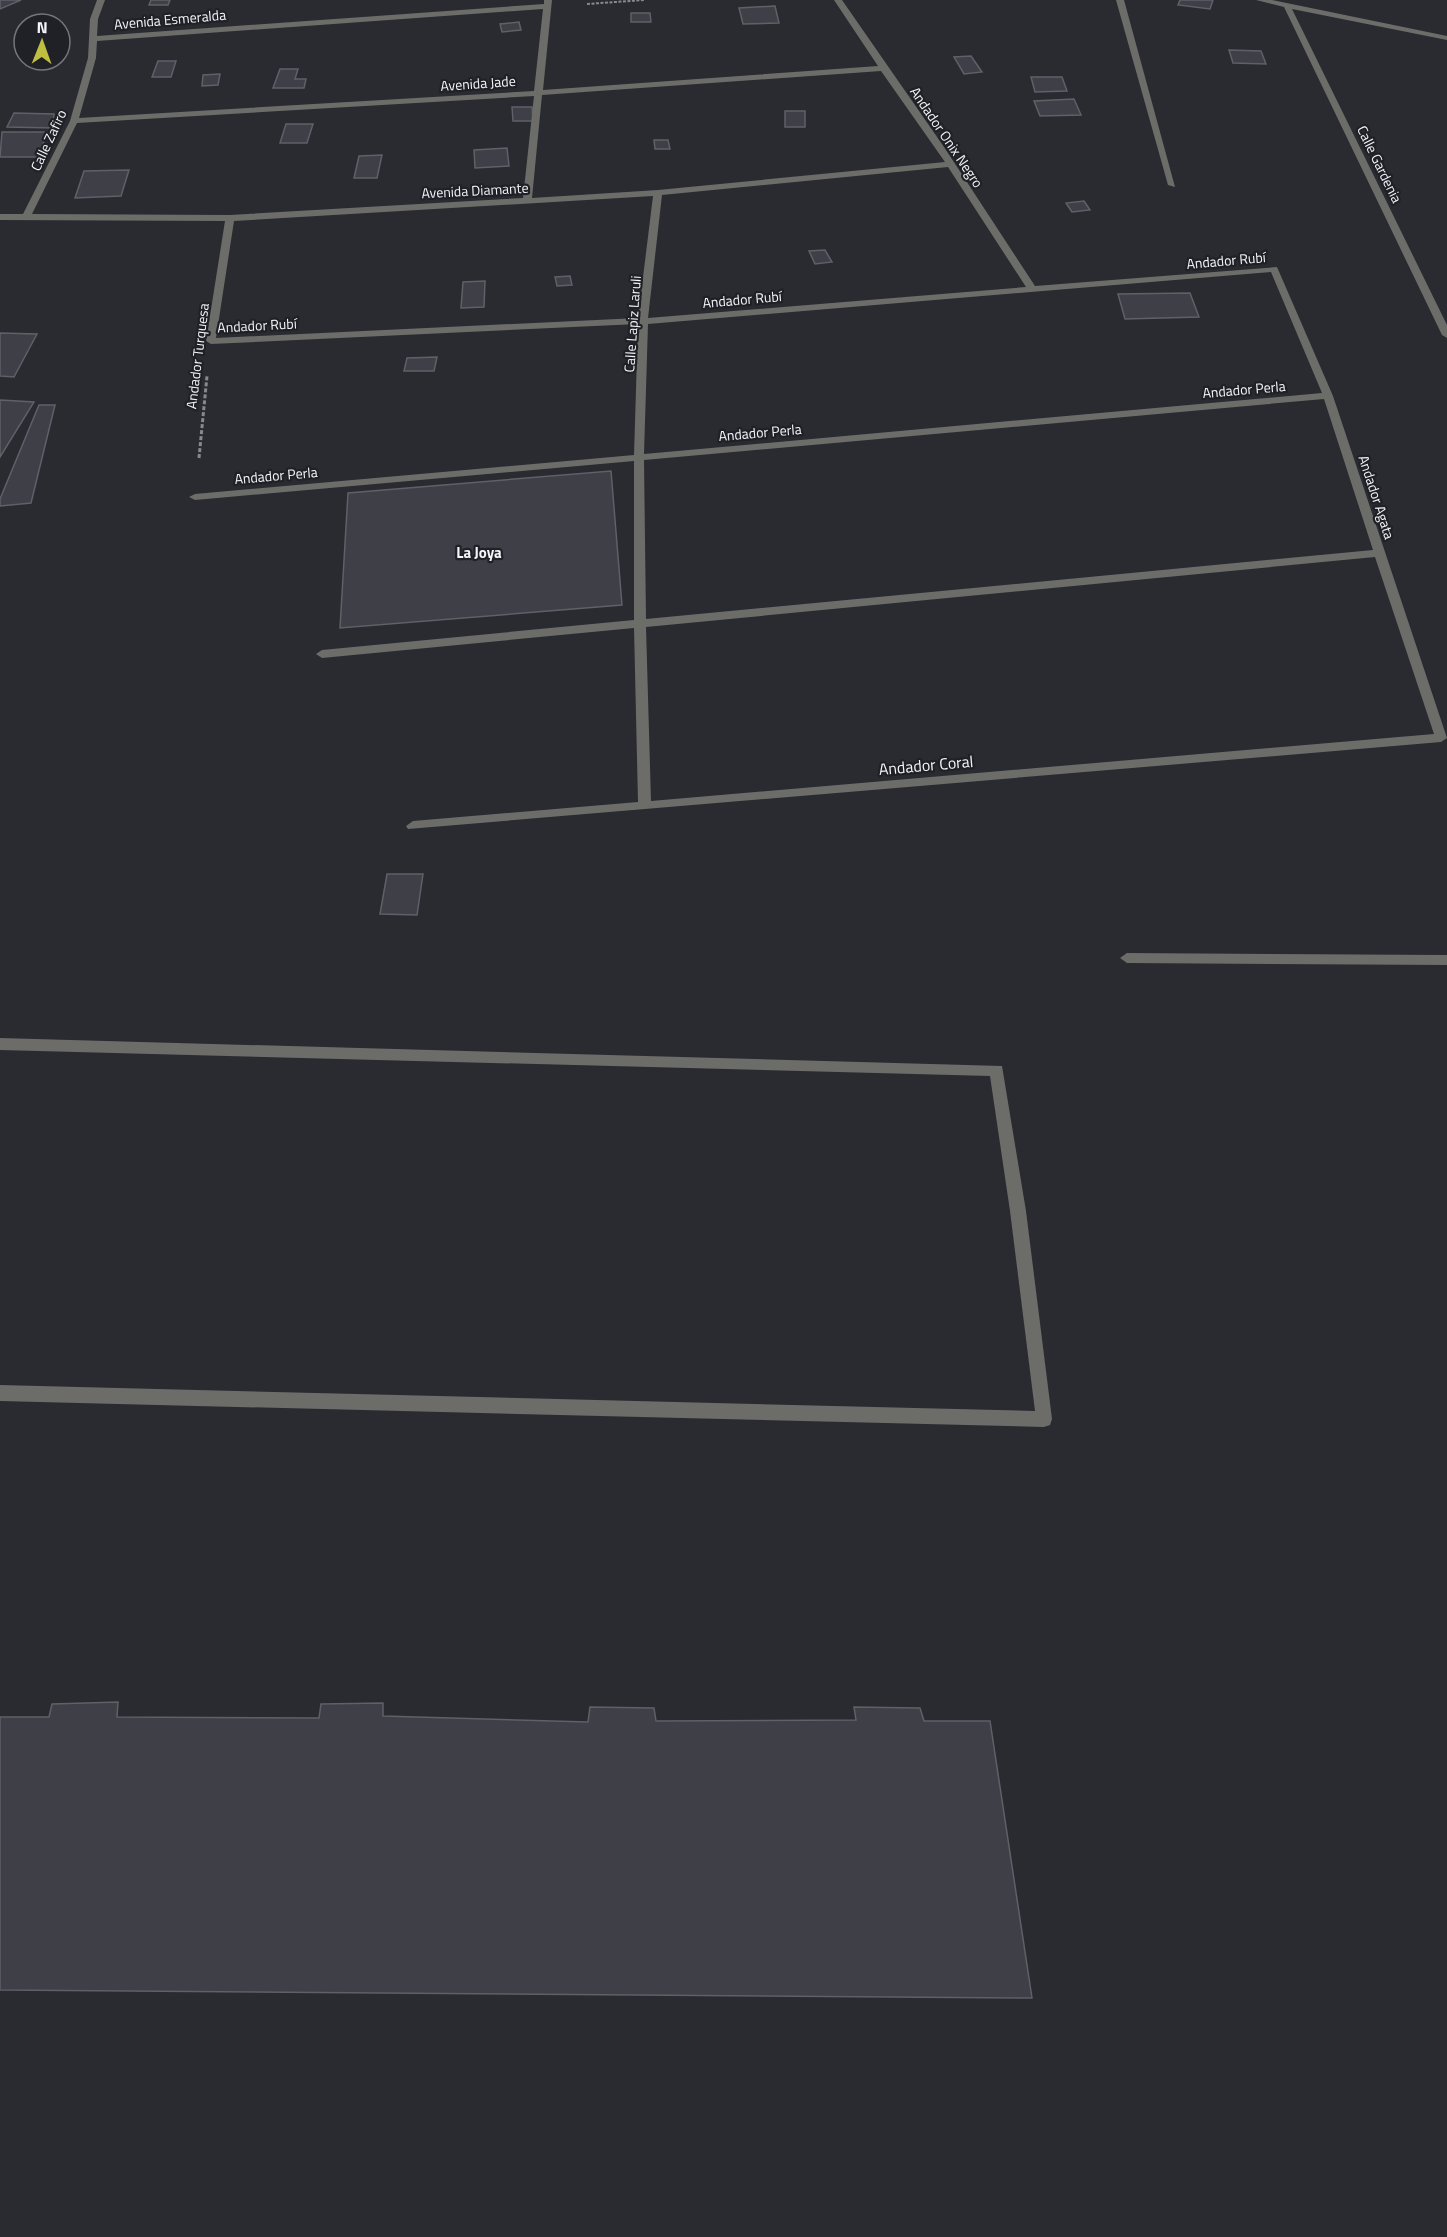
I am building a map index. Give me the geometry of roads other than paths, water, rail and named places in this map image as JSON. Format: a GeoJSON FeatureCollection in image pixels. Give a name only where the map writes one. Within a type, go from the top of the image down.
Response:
{"type":"FeatureCollection","features":[{"type":"Feature","properties":{"kind":"street","name":"Calle Zafiro"},"geometry":{"type":"LineString","coordinates":[[26,218],[74,121],[92,58],[94,19],[101,0]]}},
{"type":"Feature","properties":{"kind":"street","name":"Andador Onix Negro"},"geometry":{"type":"LineString","coordinates":[[838,0],[1032,289]]}},
{"type":"Feature","properties":{"kind":"street"},"geometry":{"type":"LineString","coordinates":[[1120,0],[1172,185]]}},
{"type":"Feature","properties":{"kind":"street"},"geometry":{"type":"LineString","coordinates":[[1260,0],[1447,38]]}},
{"type":"Feature","properties":{"kind":"street","name":"Avenida Esmeralda"},"geometry":{"type":"LineString","coordinates":[[93,39],[548,3]]}},
{"type":"Feature","properties":{"kind":"street"},"geometry":{"type":"LineString","coordinates":[[527,201],[548,3]]}},
{"type":"Feature","properties":{"kind":"street","name":"Calle Gardenia"},"geometry":{"type":"LineString","coordinates":[[1287,6],[1447,335]]}},
{"type":"Feature","properties":{"kind":"street","name":"Avenida Jade"},"geometry":{"type":"LineString","coordinates":[[74,121],[539,93],[882,68]]}},
{"type":"Feature","properties":{"kind":"street","name":"Avenida Diamante"},"geometry":{"type":"LineString","coordinates":[[0,217],[230,218],[658,193],[950,164]]}},
{"type":"Feature","properties":{"kind":"street","name":"Calle Lapiz Laruli"},"geometry":{"type":"LineString","coordinates":[[645,806],[640,622],[639,458],[643,321],[658,193]]}},
{"type":"Feature","properties":{"kind":"street","name":"Andador Turquesa"},"geometry":{"type":"LineString","coordinates":[[211,341],[230,218]]}},
{"type":"Feature","properties":{"kind":"street","name":"Andador Rubí"},"geometry":{"type":"LineString","coordinates":[[211,341],[643,321],[1274,269]]}},
{"type":"Feature","properties":{"kind":"street","name":"Andador Agata"},"geometry":{"type":"LineString","coordinates":[[1274,269],[1328,396],[1441,738]]}},
{"type":"Feature","properties":{"kind":"street","name":"Andador Perla"},"geometry":{"type":"LineString","coordinates":[[195,498],[1328,396]]}},
{"type":"Feature","properties":{"kind":"street"},"geometry":{"type":"LineString","coordinates":[[322,654],[1380,553]]}},
{"type":"Feature","properties":{"kind":"street","name":"Andador Coral"},"geometry":{"type":"LineString","coordinates":[[413,826],[1441,738]]}},
{"type":"Feature","properties":{"kind":"street"},"geometry":{"type":"LineString","coordinates":[[1127,958],[1447,960]]}},
{"type":"Feature","properties":{"kind":"street"},"geometry":{"type":"LineString","coordinates":[[0,1044],[997,1070],[1018,1211],[1044,1419],[0,1393]]}},
{"type":"Feature","properties":{"kind":"district","name":"La Joya"},"geometry":{"type":"Point","coordinates":[479,552]}}]}
